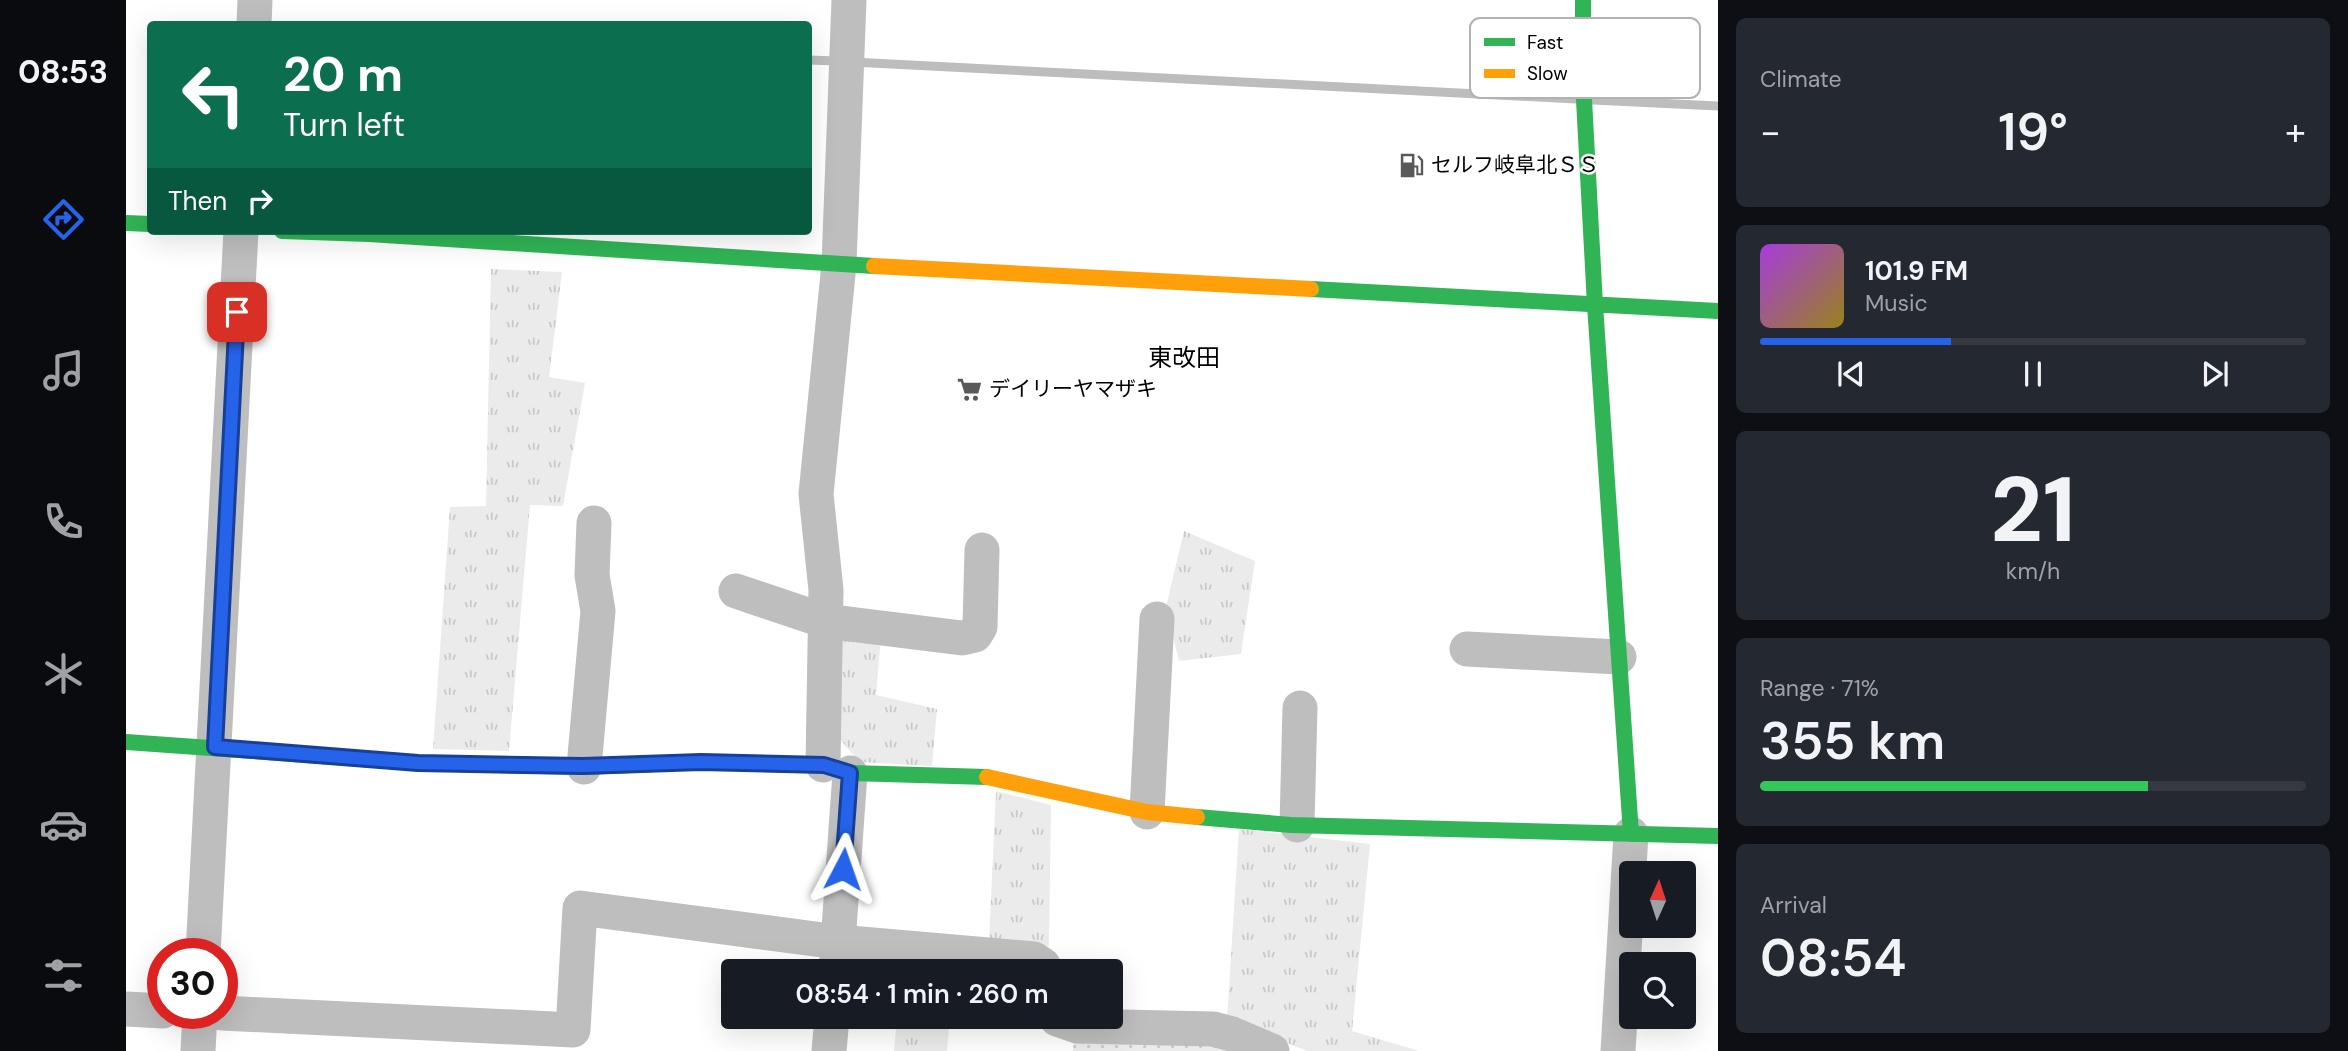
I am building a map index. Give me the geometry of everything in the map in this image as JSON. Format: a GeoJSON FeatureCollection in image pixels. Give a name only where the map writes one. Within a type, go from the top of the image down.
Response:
{"type":"FeatureCollection","features":[{"type":"Feature","properties":{"kind":"street"},"geometry":{"type":"LineString","coordinates":[[254,21],[255,0]]}},
{"type":"Feature","properties":{"kind":"street"},"geometry":{"type":"LineString","coordinates":[[837,957],[837,769],[825,621],[826,590],[816,494],[839,264],[849,0]]}},
{"type":"Feature","properties":{"kind":"street"},"geometry":{"type":"LineString","coordinates":[[1583,0],[1583,18]]}},
{"type":"Feature","properties":{"kind":"street"},"geometry":{"type":"LineString","coordinates":[[1584,98],[1595,305],[1631,834],[1618,1051]]}},
{"type":"Feature","properties":{"kind":"street"},"geometry":{"type":"LineString","coordinates":[[126,223],[147,224]]}},
{"type":"Feature","properties":{"kind":"street"},"geometry":{"type":"LineString","coordinates":[[204,938],[241,235]]}},
{"type":"Feature","properties":{"kind":"street"},"geometry":{"type":"LineString","coordinates":[[385,235],[839,264],[1718,311]]}},
{"type":"Feature","properties":{"kind":"street"},"geometry":{"type":"LineString","coordinates":[[583,766],[598,611],[592,575],[594,523]]}},
{"type":"Feature","properties":{"kind":"street"},"geometry":{"type":"LineString","coordinates":[[736,591],[825,621],[962,638],[975,635],[980,626],[982,550]]}},
{"type":"Feature","properties":{"kind":"street"},"geometry":{"type":"LineString","coordinates":[[1147,812],[1157,619]]}},
{"type":"Feature","properties":{"kind":"street"},"geometry":{"type":"LineString","coordinates":[[1467,649],[1619,657]]}},
{"type":"Feature","properties":{"kind":"street"},"geometry":{"type":"LineString","coordinates":[[1297,825],[1300,708]]}},
{"type":"Feature","properties":{"kind":"street"},"geometry":{"type":"LineString","coordinates":[[126,742],[418,763],[583,766],[701,762],[994,777],[1147,812],[1297,825],[1718,836]]}},
{"type":"Feature","properties":{"kind":"street"},"geometry":{"type":"LineString","coordinates":[[238,1014],[573,1030],[580,908],[837,957],[1034,959]]}},
{"type":"Feature","properties":{"kind":"street"},"geometry":{"type":"LineString","coordinates":[[126,1009],[147,1010]]}},
{"type":"Feature","properties":{"kind":"street"},"geometry":{"type":"LineString","coordinates":[[1123,1027],[1213,1029],[1272,1051]]}},
{"type":"Feature","properties":{"kind":"street"},"geometry":{"type":"LineString","coordinates":[[198,1051],[199,1029]]}},
{"type":"Feature","properties":{"kind":"street"},"geometry":{"type":"LineString","coordinates":[[829,1051],[831,1029]]}},
{"type":"Feature","properties":{"kind":"green space"},"geometry":{"type":"Polygon","coordinates":[[[491,269],[562,272],[549,377],[585,383],[563,506],[530,505],[509,751],[433,749],[450,507],[486,506],[491,269]]]}},
{"type":"Feature","properties":{"kind":"green space"},"geometry":{"type":"Polygon","coordinates":[[[1184,531],[1255,561],[1241,654],[1179,661],[1166,607],[1184,531]]]}},
{"type":"Feature","properties":{"kind":"green space"},"geometry":{"type":"Polygon","coordinates":[[[840,635],[881,637],[876,695],[937,709],[932,766],[859,762],[839,738],[840,635]]]}},
{"type":"Feature","properties":{"kind":"green space"},"geometry":{"type":"Polygon","coordinates":[[[996,791],[1051,805],[1049,946],[989,941],[996,791]]]}},
{"type":"Feature","properties":{"kind":"green space"},"geometry":{"type":"Polygon","coordinates":[[[1239,829],[1370,844],[1352,1031],[1419,1051],[1307,1051],[1227,1019],[1239,829]]]}},
{"type":"Feature","properties":{"kind":"green space"},"geometry":{"type":"Polygon","coordinates":[[[896,1029],[949,1029],[947,1051],[894,1051],[896,1029]]]}},
{"type":"Feature","properties":{"kind":"green space"},"geometry":{"type":"Polygon","coordinates":[[[1074,1037],[1234,1043],[1249,1051],[1073,1051],[1074,1037]]]}},
{"type":"Feature","properties":{"kind":"waterway"},"geometry":{"type":"LineString","coordinates":[[812,60],[838,61]]}},
{"type":"Feature","properties":{"kind":"waterway"},"geometry":{"type":"LineString","coordinates":[[852,62],[1470,94]]}},
{"type":"Feature","properties":{"kind":"waterway"},"geometry":{"type":"LineString","coordinates":[[1556,98],[1576,99]]}},
{"type":"Feature","properties":{"kind":"waterway"},"geometry":{"type":"LineString","coordinates":[[1593,100],[1718,106]]}},
{"type":"Feature","properties":{"kind":"traffic: fast"},"geometry":{"type":"LineString","coordinates":[[1583,0],[1583,18]]}},
{"type":"Feature","properties":{"kind":"traffic: fast"},"geometry":{"type":"LineString","coordinates":[[1584,98],[1595,305],[1631,834]]}},
{"type":"Feature","properties":{"kind":"traffic: fast"},"geometry":{"type":"LineString","coordinates":[[126,223],[147,224]]}},
{"type":"Feature","properties":{"kind":"traffic: fast"},"geometry":{"type":"LineString","coordinates":[[385,235],[874,266]]}},
{"type":"Feature","properties":{"kind":"traffic: fast"},"geometry":{"type":"LineString","coordinates":[[1311,289],[1718,311]]}},
{"type":"Feature","properties":{"kind":"traffic: fast"},"geometry":{"type":"LineString","coordinates":[[126,742],[418,763],[584,767],[701,762],[823,765],[850,773],[987,777]]}},
{"type":"Feature","properties":{"kind":"traffic: fast"},"geometry":{"type":"LineString","coordinates":[[1197,817],[1291,825],[1718,836]]}},
{"type":"Feature","properties":{"kind":"traffic: slow"},"geometry":{"type":"LineString","coordinates":[[874,266],[1311,289]]}},
{"type":"Feature","properties":{"kind":"traffic: slow"},"geometry":{"type":"LineString","coordinates":[[987,777],[1147,812],[1197,817]]}},
{"type":"Feature","properties":{"kind":"place","name":"セルフ岐阜北ＳＳ"},"geometry":{"type":"Point","coordinates":[1411,165]}},
{"type":"Feature","properties":{"kind":"place","name":"デイリーヤマザキ"},"geometry":{"type":"Point","coordinates":[969,389]}},
{"type":"Feature","properties":{"kind":"district","name":"東改田"},"geometry":{"type":"Point","coordinates":[1184,358]}},
{"type":"Feature","properties":{"kind":"route"},"geometry":{"type":"LineString","coordinates":[[237,312],[215,747],[418,763],[583,766],[701,762],[824,765],[850,773],[843,869]]}}]}
